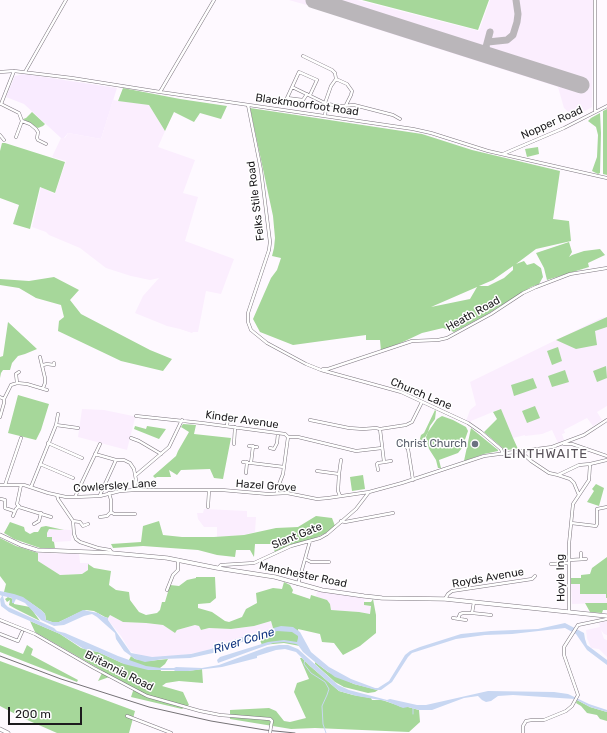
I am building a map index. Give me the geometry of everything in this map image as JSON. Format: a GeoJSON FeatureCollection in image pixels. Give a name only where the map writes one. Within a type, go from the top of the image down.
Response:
{"type":"FeatureCollection","features":[{"type":"Feature","properties":{"kind":"main road","name":"Manchester Road"},"geometry":{"type":"LineString","coordinates":[[0,535],[21,545],[37,550],[112,553],[178,560],[275,577],[322,590],[364,596],[382,598],[445,599],[570,612],[607,618]]}},
{"type":"Feature","properties":{"kind":"main road"},"geometry":{"type":"LineString","coordinates":[[0,729],[5,732]]}},
{"type":"Feature","properties":{"kind":"street"},"geometry":{"type":"LineString","coordinates":[[25,72],[66,0]]}},
{"type":"Feature","properties":{"kind":"street"},"geometry":{"type":"LineString","coordinates":[[160,92],[214,0]]}},
{"type":"Feature","properties":{"kind":"street"},"geometry":{"type":"LineString","coordinates":[[595,0],[595,113]]}},
{"type":"Feature","properties":{"kind":"street"},"geometry":{"type":"LineString","coordinates":[[303,56],[332,70],[335,73],[336,79],[331,86],[326,103],[325,115]]}},
{"type":"Feature","properties":{"kind":"street"},"geometry":{"type":"LineString","coordinates":[[14,71],[0,104],[19,112],[22,121],[16,137]]}},
{"type":"Feature","properties":{"kind":"street","name":"Blackmoorfoot Road"},"geometry":{"type":"LineString","coordinates":[[0,72],[14,71],[72,78],[413,129],[475,147],[607,178]]}},
{"type":"Feature","properties":{"kind":"street"},"geometry":{"type":"LineString","coordinates":[[299,72],[316,80],[308,95],[303,100],[287,98],[299,72]]}},
{"type":"Feature","properties":{"kind":"street"},"geometry":{"type":"LineString","coordinates":[[336,79],[346,84],[352,91],[346,105]]}},
{"type":"Feature","properties":{"kind":"street"},"geometry":{"type":"LineString","coordinates":[[292,87],[326,103],[336,106],[354,105],[393,114],[400,119]]}},
{"type":"Feature","properties":{"kind":"street","name":"Felks Stile Road"},"geometry":{"type":"LineString","coordinates":[[248,105],[261,170],[270,242],[269,250],[248,313],[250,330],[267,343],[306,364],[321,370]]}},
{"type":"Feature","properties":{"kind":"street","name":"Nopper Road"},"geometry":{"type":"LineString","coordinates":[[503,154],[564,128],[607,106]]}},
{"type":"Feature","properties":{"kind":"street"},"geometry":{"type":"LineString","coordinates":[[22,121],[30,124],[36,129],[38,132],[38,140],[46,144]]}},
{"type":"Feature","properties":{"kind":"street"},"geometry":{"type":"LineString","coordinates":[[0,135],[4,140]]}},
{"type":"Feature","properties":{"kind":"street","name":"Heath Road"},"geometry":{"type":"LineString","coordinates":[[321,370],[412,341],[438,340],[447,338],[491,314],[523,293],[536,287],[570,274],[607,268]]}},
{"type":"Feature","properties":{"kind":"street"},"geometry":{"type":"LineString","coordinates":[[40,357],[45,383],[43,388]]}},
{"type":"Feature","properties":{"kind":"street"},"geometry":{"type":"LineString","coordinates":[[42,365],[54,365],[54,363]]}},
{"type":"Feature","properties":{"kind":"street","name":"Church Lane"},"geometry":{"type":"LineString","coordinates":[[321,370],[390,388],[422,402],[473,426],[501,450],[502,454]]}},
{"type":"Feature","properties":{"kind":"street"},"geometry":{"type":"LineString","coordinates":[[17,383],[16,374],[19,372]]}},
{"type":"Feature","properties":{"kind":"street"},"geometry":{"type":"LineString","coordinates":[[0,417],[4,399],[11,385],[17,383],[27,384],[47,390]]}},
{"type":"Feature","properties":{"kind":"street"},"geometry":{"type":"LineString","coordinates":[[0,397],[4,399]]}},
{"type":"Feature","properties":{"kind":"street"},"geometry":{"type":"LineString","coordinates":[[310,420],[363,429],[380,429],[406,425],[412,422],[422,402]]}},
{"type":"Feature","properties":{"kind":"street"},"geometry":{"type":"LineString","coordinates":[[31,487],[56,425],[58,414]]}},
{"type":"Feature","properties":{"kind":"street","name":"Kinder Avenue"},"geometry":{"type":"LineString","coordinates":[[136,416],[182,420],[285,434],[288,436],[298,437],[356,452],[382,448]]}},
{"type":"Feature","properties":{"kind":"street"},"geometry":{"type":"LineString","coordinates":[[227,426],[228,418]]}},
{"type":"Feature","properties":{"kind":"street"},"geometry":{"type":"LineString","coordinates":[[136,475],[168,447],[182,420]]}},
{"type":"Feature","properties":{"kind":"street"},"geometry":{"type":"LineString","coordinates":[[369,492],[413,480],[484,456],[547,448],[562,444],[584,435],[607,420]]}},
{"type":"Feature","properties":{"kind":"street"},"geometry":{"type":"LineString","coordinates":[[56,425],[78,428]]}},
{"type":"Feature","properties":{"kind":"street"},"geometry":{"type":"LineString","coordinates":[[234,427],[234,444]]}},
{"type":"Feature","properties":{"kind":"street"},"geometry":{"type":"LineString","coordinates":[[380,429],[384,462]]}},
{"type":"Feature","properties":{"kind":"street"},"geometry":{"type":"LineString","coordinates":[[270,448],[274,449],[277,443],[278,433]]}},
{"type":"Feature","properties":{"kind":"street"},"geometry":{"type":"LineString","coordinates":[[277,494],[284,467],[288,436]]}},
{"type":"Feature","properties":{"kind":"street"},"geometry":{"type":"LineString","coordinates":[[5,485],[21,438]]}},
{"type":"Feature","properties":{"kind":"street"},"geometry":{"type":"LineString","coordinates":[[131,438],[161,454]]}},
{"type":"Feature","properties":{"kind":"street"},"geometry":{"type":"LineString","coordinates":[[400,440],[408,449],[413,480]]}},
{"type":"Feature","properties":{"kind":"street"},"geometry":{"type":"LineString","coordinates":[[48,444],[82,458]]}},
{"type":"Feature","properties":{"kind":"street"},"geometry":{"type":"LineString","coordinates":[[75,497],[100,444]]}},
{"type":"Feature","properties":{"kind":"street"},"geometry":{"type":"LineString","coordinates":[[562,444],[572,444],[607,456]]}},
{"type":"Feature","properties":{"kind":"street"},"geometry":{"type":"LineString","coordinates":[[248,446],[257,447]]}},
{"type":"Feature","properties":{"kind":"street"},"geometry":{"type":"LineString","coordinates":[[246,473],[252,446]]}},
{"type":"Feature","properties":{"kind":"street"},"geometry":{"type":"LineString","coordinates":[[520,452],[549,473],[570,479],[574,483],[579,495]]}},
{"type":"Feature","properties":{"kind":"street"},"geometry":{"type":"LineString","coordinates":[[96,454],[116,460],[124,460],[130,463],[136,475],[135,490]]}},
{"type":"Feature","properties":{"kind":"street"},"geometry":{"type":"LineString","coordinates":[[100,496],[116,460]]}},
{"type":"Feature","properties":{"kind":"street"},"geometry":{"type":"LineString","coordinates":[[340,496],[338,491],[341,460]]}},
{"type":"Feature","properties":{"kind":"street"},"geometry":{"type":"LineString","coordinates":[[558,475],[579,465],[607,460]]}},
{"type":"Feature","properties":{"kind":"street"},"geometry":{"type":"LineString","coordinates":[[378,470],[378,463],[391,461]]}},
{"type":"Feature","properties":{"kind":"street"},"geometry":{"type":"LineString","coordinates":[[243,462],[284,467]]}},
{"type":"Feature","properties":{"kind":"street"},"geometry":{"type":"LineString","coordinates":[[40,464],[73,478]]}},
{"type":"Feature","properties":{"kind":"street","name":"Hoyle Ing"},"geometry":{"type":"LineString","coordinates":[[570,612],[569,544],[573,504],[589,480],[590,464]]}},
{"type":"Feature","properties":{"kind":"street"},"geometry":{"type":"LineString","coordinates":[[317,471],[339,474]]}},
{"type":"Feature","properties":{"kind":"street","name":"Cowlersley Lane"},"geometry":{"type":"LineString","coordinates":[[0,485],[22,485],[57,495],[75,497],[100,496],[109,493],[135,490],[209,490]]}},
{"type":"Feature","properties":{"kind":"street"},"geometry":{"type":"LineString","coordinates":[[19,506],[17,504],[22,485]]}},
{"type":"Feature","properties":{"kind":"street"},"geometry":{"type":"LineString","coordinates":[[208,507],[209,490]]}},
{"type":"Feature","properties":{"kind":"street","name":"Hazel Grove"},"geometry":{"type":"LineString","coordinates":[[209,490],[268,494],[287,493],[317,499],[369,492]]}},
{"type":"Feature","properties":{"kind":"street","name":"Slant Gate"},"geometry":{"type":"LineString","coordinates":[[217,568],[221,565],[254,563],[291,546],[320,538],[328,534],[356,509],[369,492]]}},
{"type":"Feature","properties":{"kind":"street"},"geometry":{"type":"LineString","coordinates":[[100,517],[107,516],[111,512],[111,500],[109,493]]}},
{"type":"Feature","properties":{"kind":"street"},"geometry":{"type":"LineString","coordinates":[[57,495],[72,521],[76,539],[80,542],[98,548],[110,550],[112,553]]}},
{"type":"Feature","properties":{"kind":"street"},"geometry":{"type":"LineString","coordinates":[[1,499],[5,500],[5,508],[14,511]]}},
{"type":"Feature","properties":{"kind":"street"},"geometry":{"type":"LineString","coordinates":[[204,504],[208,503]]}},
{"type":"Feature","properties":{"kind":"street"},"geometry":{"type":"LineString","coordinates":[[13,516],[14,511],[19,506]]}},
{"type":"Feature","properties":{"kind":"street"},"geometry":{"type":"LineString","coordinates":[[19,506],[51,517]]}},
{"type":"Feature","properties":{"kind":"street"},"geometry":{"type":"LineString","coordinates":[[571,523],[596,526],[598,509],[607,507]]}},
{"type":"Feature","properties":{"kind":"street"},"geometry":{"type":"LineString","coordinates":[[111,512],[114,514],[135,514]]}},
{"type":"Feature","properties":{"kind":"street"},"geometry":{"type":"LineString","coordinates":[[34,524],[39,520],[41,513]]}},
{"type":"Feature","properties":{"kind":"street"},"geometry":{"type":"LineString","coordinates":[[341,521],[345,522],[393,513]]}},
{"type":"Feature","properties":{"kind":"street"},"geometry":{"type":"LineString","coordinates":[[72,521],[80,522],[83,526],[88,524]]}},
{"type":"Feature","properties":{"kind":"street"},"geometry":{"type":"LineString","coordinates":[[298,584],[310,541]]}},
{"type":"Feature","properties":{"kind":"street"},"geometry":{"type":"LineString","coordinates":[[581,553],[581,559]]}},
{"type":"Feature","properties":{"kind":"street"},"geometry":{"type":"LineString","coordinates":[[305,559],[311,562],[329,562]]}},
{"type":"Feature","properties":{"kind":"street"},"geometry":{"type":"LineString","coordinates":[[551,564],[586,559]]}},
{"type":"Feature","properties":{"kind":"street"},"geometry":{"type":"LineString","coordinates":[[167,590],[173,575],[178,570],[178,560]]}},
{"type":"Feature","properties":{"kind":"street","name":"Royds Avenue"},"geometry":{"type":"LineString","coordinates":[[445,599],[452,591],[532,579],[535,576]]}},
{"type":"Feature","properties":{"kind":"street"},"geometry":{"type":"LineString","coordinates":[[472,613],[474,602]]}},
{"type":"Feature","properties":{"kind":"street"},"geometry":{"type":"LineString","coordinates":[[458,618],[460,614],[463,613],[491,615]]}},
{"type":"Feature","properties":{"kind":"street"},"geometry":{"type":"LineString","coordinates":[[453,618],[466,620]]}},
{"type":"Feature","properties":{"kind":"street"},"geometry":{"type":"LineString","coordinates":[[523,733],[523,726],[526,721],[544,720],[556,716],[566,711],[577,699],[578,696],[564,656],[564,647],[578,625],[607,618]]}},
{"type":"Feature","properties":{"kind":"street","name":"Britannia Road"},"geometry":{"type":"LineString","coordinates":[[0,620],[35,634],[147,696],[220,715],[270,719],[272,721],[270,733]]}},
{"type":"Feature","properties":{"kind":"street"},"geometry":{"type":"LineString","coordinates":[[16,646],[22,632]]}},
{"type":"Feature","properties":{"kind":"street"},"geometry":{"type":"LineString","coordinates":[[0,634],[18,641]]}},
{"type":"Feature","properties":{"kind":"street"},"geometry":{"type":"LineString","coordinates":[[127,716],[171,733]]}},
{"type":"Feature","properties":{"kind":"shaded area"},"geometry":{"type":"Polygon","coordinates":[[[289,0],[357,0],[479,31],[490,0],[593,0],[592,107],[574,117],[564,108],[558,87],[348,20],[342,15],[289,0]]]}},
{"type":"Feature","properties":{"kind":"shaded area"},"geometry":{"type":"Polygon","coordinates":[[[24,74],[117,88],[101,139],[68,133],[64,138],[61,138],[24,104],[6,97],[15,76],[24,74]]]}},
{"type":"Feature","properties":{"kind":"shaded area"},"geometry":{"type":"Polygon","coordinates":[[[113,100],[149,105],[165,131],[158,147],[195,160],[183,193],[198,197],[185,241],[234,259],[221,294],[206,291],[198,332],[192,333],[167,326],[135,313],[143,296],[159,278],[150,280],[106,268],[80,248],[32,227],[41,187],[55,194],[66,161],[52,157],[61,138],[65,138],[68,133],[101,139],[113,100]]]}},
{"type":"Feature","properties":{"kind":"shaded area"},"geometry":{"type":"Polygon","coordinates":[[[607,317],[607,406],[597,412],[602,420],[593,426],[587,418],[564,430],[565,433],[562,434],[564,440],[558,443],[552,430],[542,434],[525,435],[513,438],[500,409],[471,421],[470,424],[466,421],[470,410],[476,405],[470,382],[601,318],[607,317]]]}},
{"type":"Feature","properties":{"kind":"shaded area"},"geometry":{"type":"Polygon","coordinates":[[[82,409],[104,410],[133,416],[135,418],[127,450],[78,437],[82,409]]]}},
{"type":"Feature","properties":{"kind":"shaded area"},"geometry":{"type":"Polygon","coordinates":[[[204,509],[247,511],[247,517],[256,517],[255,532],[244,535],[217,537],[217,527],[204,527],[198,519],[197,513],[203,513],[204,509]]]}},
{"type":"Feature","properties":{"kind":"shaded area"},"geometry":{"type":"Polygon","coordinates":[[[49,529],[72,530],[71,541],[54,542],[47,537],[49,529]]]}},
{"type":"Feature","properties":{"kind":"shaded area"},"geometry":{"type":"Polygon","coordinates":[[[38,553],[79,554],[80,563],[89,563],[88,570],[82,574],[60,575],[37,561],[38,553]]]}},
{"type":"Feature","properties":{"kind":"shaded area"},"geometry":{"type":"Polygon","coordinates":[[[580,583],[581,594],[606,594],[607,603],[572,604],[571,584],[580,583]]]}},
{"type":"Feature","properties":{"kind":"shaded area"},"geometry":{"type":"Polygon","coordinates":[[[317,591],[364,598],[365,605],[371,606],[370,614],[331,610],[330,604],[316,596],[317,591]]]}},
{"type":"Feature","properties":{"kind":"shaded area"},"geometry":{"type":"Polygon","coordinates":[[[110,615],[123,622],[163,625],[175,633],[177,630],[195,625],[199,626],[201,630],[209,628],[231,629],[254,626],[271,621],[273,628],[204,651],[191,654],[152,658],[130,651],[121,636],[108,620],[110,615]]]}},
{"type":"Feature","properties":{"kind":"shaded area"},"geometry":{"type":"Polygon","coordinates":[[[607,621],[607,635],[601,630],[604,639],[607,640],[607,657],[599,649],[591,648],[586,630],[600,627],[599,623],[607,621]]]}},
{"type":"Feature","properties":{"kind":"green space"},"geometry":{"type":"Polygon","coordinates":[[[362,0],[489,0],[478,30],[362,0]]]}},
{"type":"Feature","properties":{"kind":"green space"},"geometry":{"type":"Polygon","coordinates":[[[123,88],[227,106],[221,119],[200,113],[194,122],[174,112],[165,131],[149,105],[118,101],[123,88]]]}},
{"type":"Feature","properties":{"kind":"green space"},"geometry":{"type":"Polygon","coordinates":[[[250,108],[422,134],[472,150],[560,171],[553,219],[569,221],[571,241],[536,249],[516,264],[524,261],[527,265],[534,263],[541,268],[543,277],[539,284],[531,287],[486,315],[454,332],[443,328],[422,333],[381,351],[380,340],[366,340],[366,335],[293,345],[260,332],[253,319],[271,278],[277,270],[281,258],[272,256],[275,238],[273,216],[250,108]],[[513,266],[493,280],[479,286],[488,286],[504,278],[513,270],[513,266]],[[477,287],[431,307],[470,299],[477,287]]]}},
{"type":"Feature","properties":{"kind":"green space"},"geometry":{"type":"Polygon","coordinates":[[[607,109],[607,175],[603,174],[603,111],[607,109]]]}},
{"type":"Feature","properties":{"kind":"green space"},"geometry":{"type":"Polygon","coordinates":[[[32,112],[45,124],[43,126],[38,128],[23,119],[32,112]]]}},
{"type":"Feature","properties":{"kind":"green space"},"geometry":{"type":"Polygon","coordinates":[[[600,113],[600,173],[598,174],[592,171],[597,157],[598,135],[596,127],[588,121],[600,113]]]}},
{"type":"Feature","properties":{"kind":"green space"},"geometry":{"type":"Polygon","coordinates":[[[2,143],[65,162],[55,193],[40,187],[30,229],[13,224],[19,205],[0,198],[0,151],[2,143]]]}},
{"type":"Feature","properties":{"kind":"green space"},"geometry":{"type":"Polygon","coordinates":[[[538,147],[539,154],[527,157],[525,149],[538,147]]]}},
{"type":"Feature","properties":{"kind":"green space"},"geometry":{"type":"Polygon","coordinates":[[[569,242],[572,252],[569,257],[584,251],[600,249],[605,255],[588,263],[589,267],[547,280],[544,268],[536,253],[569,242]]]}},
{"type":"Feature","properties":{"kind":"green space"},"geometry":{"type":"Polygon","coordinates":[[[54,277],[79,290],[70,300],[81,314],[150,350],[172,359],[163,371],[121,361],[58,331],[59,321],[64,317],[61,305],[36,298],[19,288],[0,285],[0,279],[29,281],[54,277]]]}},
{"type":"Feature","properties":{"kind":"green space"},"geometry":{"type":"Polygon","coordinates":[[[607,317],[607,327],[595,331],[597,345],[576,349],[556,340],[607,317]]]}},
{"type":"Feature","properties":{"kind":"green space"},"geometry":{"type":"Polygon","coordinates":[[[8,322],[37,349],[18,356],[12,363],[10,370],[3,370],[0,378],[0,357],[3,356],[8,322]]]}},
{"type":"Feature","properties":{"kind":"green space"},"geometry":{"type":"Polygon","coordinates":[[[558,347],[562,361],[552,365],[547,351],[558,347]]]}},
{"type":"Feature","properties":{"kind":"green space"},"geometry":{"type":"Polygon","coordinates":[[[606,366],[607,378],[597,382],[593,371],[606,366]]]}},
{"type":"Feature","properties":{"kind":"green space"},"geometry":{"type":"Polygon","coordinates":[[[565,370],[569,382],[552,387],[548,376],[565,370]]]}},
{"type":"Feature","properties":{"kind":"green space"},"geometry":{"type":"Polygon","coordinates":[[[533,378],[537,388],[514,396],[511,385],[533,378]]]}},
{"type":"Feature","properties":{"kind":"green space"},"geometry":{"type":"Polygon","coordinates":[[[18,395],[49,404],[41,430],[36,440],[8,433],[18,395]]]}},
{"type":"Feature","properties":{"kind":"green space"},"geometry":{"type":"Polygon","coordinates":[[[535,406],[540,418],[527,423],[522,411],[535,406]]]}},
{"type":"Feature","properties":{"kind":"green space"},"geometry":{"type":"Polygon","coordinates":[[[501,409],[518,449],[505,450],[484,432],[497,419],[493,412],[501,409]]]}},
{"type":"Feature","properties":{"kind":"green space"},"geometry":{"type":"Polygon","coordinates":[[[435,410],[435,419],[421,445],[419,442],[421,435],[424,433],[435,410]]]}},
{"type":"Feature","properties":{"kind":"green space"},"geometry":{"type":"Polygon","coordinates":[[[442,416],[466,427],[468,431],[462,448],[458,453],[439,460],[441,468],[438,468],[436,460],[429,449],[426,437],[437,419],[442,416]]]}},
{"type":"Feature","properties":{"kind":"green space"},"geometry":{"type":"Polygon","coordinates":[[[183,424],[196,425],[194,434],[231,438],[223,479],[214,478],[210,469],[181,470],[177,475],[169,470],[171,477],[155,478],[153,476],[176,456],[189,432],[181,427],[183,424]]]}},
{"type":"Feature","properties":{"kind":"green space"},"geometry":{"type":"Polygon","coordinates":[[[135,426],[146,429],[147,426],[166,429],[159,439],[134,429],[135,426]]]}},
{"type":"Feature","properties":{"kind":"green space"},"geometry":{"type":"Polygon","coordinates":[[[471,428],[498,450],[498,451],[464,461],[471,428]]]}},
{"type":"Feature","properties":{"kind":"green space"},"geometry":{"type":"Polygon","coordinates":[[[363,475],[365,489],[352,491],[350,477],[363,475]]]}},
{"type":"Feature","properties":{"kind":"green space"},"geometry":{"type":"Polygon","coordinates":[[[596,484],[604,488],[599,506],[587,502],[594,491],[592,489],[596,484]]]}},
{"type":"Feature","properties":{"kind":"green space"},"geometry":{"type":"Polygon","coordinates":[[[316,516],[332,518],[335,526],[326,533],[315,538],[275,553],[273,544],[255,544],[254,557],[250,550],[236,550],[235,557],[217,555],[198,550],[143,546],[113,548],[111,544],[141,542],[143,526],[159,521],[163,535],[182,537],[214,537],[244,535],[276,528],[298,527],[316,516]]]}},
{"type":"Feature","properties":{"kind":"green space"},"geometry":{"type":"Polygon","coordinates":[[[10,522],[24,527],[25,531],[30,534],[38,532],[41,527],[46,526],[64,530],[49,529],[47,537],[52,537],[55,548],[40,548],[14,539],[4,533],[10,522]]]}},
{"type":"Feature","properties":{"kind":"green space"},"geometry":{"type":"Polygon","coordinates":[[[0,538],[16,546],[38,553],[38,561],[60,575],[82,574],[88,570],[88,564],[94,568],[111,571],[109,585],[116,590],[129,592],[130,600],[139,612],[146,615],[157,613],[160,610],[162,602],[165,602],[170,585],[179,586],[187,580],[196,577],[215,577],[216,598],[210,603],[198,604],[198,608],[212,612],[229,622],[242,617],[246,609],[257,603],[256,593],[273,588],[282,589],[284,582],[290,585],[293,590],[292,593],[310,599],[311,595],[327,600],[330,604],[331,610],[370,614],[371,606],[364,605],[364,602],[371,602],[373,599],[376,615],[376,633],[360,646],[343,655],[334,643],[322,642],[320,634],[298,629],[300,646],[284,643],[262,645],[259,638],[273,628],[271,621],[254,626],[231,629],[209,628],[201,630],[199,626],[195,625],[177,630],[175,633],[163,625],[123,622],[110,615],[108,618],[94,611],[86,610],[59,622],[52,622],[46,620],[45,614],[28,601],[4,592],[6,584],[0,576],[0,538]]]}},
{"type":"Feature","properties":{"kind":"green space"},"geometry":{"type":"Polygon","coordinates":[[[607,557],[607,598],[606,594],[580,594],[580,584],[571,584],[571,578],[581,578],[581,575],[590,574],[592,568],[607,557]]]}},
{"type":"Feature","properties":{"kind":"green space"},"geometry":{"type":"Polygon","coordinates":[[[8,597],[13,599],[14,604],[30,607],[40,621],[9,605],[10,600],[7,602],[5,599],[8,597]]]}},
{"type":"Feature","properties":{"kind":"green space"},"geometry":{"type":"Polygon","coordinates":[[[585,603],[607,603],[607,610],[603,610],[602,613],[590,612],[585,603]]]}},
{"type":"Feature","properties":{"kind":"green space"},"geometry":{"type":"Polygon","coordinates":[[[30,621],[60,634],[81,648],[98,652],[122,663],[127,664],[131,656],[135,659],[148,661],[168,659],[160,668],[161,671],[188,671],[202,669],[203,683],[179,681],[166,683],[162,686],[183,692],[189,705],[182,709],[131,697],[134,688],[112,676],[98,681],[103,671],[35,632],[30,621]]]}},
{"type":"Feature","properties":{"kind":"green space"},"geometry":{"type":"Polygon","coordinates":[[[0,645],[23,654],[27,645],[33,649],[31,655],[78,680],[77,682],[0,652],[0,645]]]}},
{"type":"Feature","properties":{"kind":"green space"},"geometry":{"type":"Polygon","coordinates":[[[300,658],[302,658],[339,691],[371,698],[372,700],[382,700],[401,707],[419,710],[420,722],[409,732],[315,728],[291,729],[230,719],[230,710],[269,708],[276,711],[284,721],[290,722],[306,718],[294,692],[297,683],[309,679],[300,658]]]}},
{"type":"Feature","properties":{"kind":"green space"},"geometry":{"type":"Polygon","coordinates":[[[0,661],[135,711],[129,733],[57,733],[0,706],[0,661]]]}},
{"type":"Feature","properties":{"kind":"green space"},"geometry":{"type":"Polygon","coordinates":[[[315,662],[328,672],[354,684],[378,690],[368,693],[344,687],[335,682],[315,664],[315,662]]]}},
{"type":"Feature","properties":{"kind":"green space"},"geometry":{"type":"Polygon","coordinates":[[[577,700],[590,707],[607,712],[607,721],[600,719],[597,715],[587,713],[576,703],[577,700]]]}},
{"type":"Feature","properties":{"kind":"water","name":"River Colne"},"geometry":{"type":"Polygon","coordinates":[[[0,591],[23,597],[45,614],[46,620],[52,622],[59,622],[83,610],[98,613],[108,618],[131,653],[152,657],[191,654],[281,626],[293,627],[300,632],[311,652],[329,667],[351,679],[375,688],[378,688],[389,681],[405,655],[420,647],[461,634],[538,629],[565,623],[584,633],[587,645],[607,660],[607,665],[587,650],[576,634],[565,628],[512,634],[485,635],[456,639],[412,653],[392,682],[381,690],[376,690],[335,677],[303,652],[296,644],[284,642],[273,643],[218,663],[217,660],[220,657],[268,642],[284,640],[297,642],[298,636],[292,632],[277,631],[230,645],[213,653],[190,658],[163,659],[145,662],[135,659],[124,651],[116,639],[115,633],[92,614],[64,625],[54,626],[41,620],[25,603],[16,599],[14,603],[12,603],[12,598],[3,596],[5,604],[8,607],[54,628],[57,631],[146,666],[161,668],[202,668],[219,665],[267,647],[288,645],[298,649],[338,685],[349,690],[387,700],[390,699],[417,705],[426,705],[488,691],[554,692],[568,694],[589,704],[607,710],[607,712],[590,707],[575,699],[513,695],[498,696],[491,701],[486,702],[478,696],[464,698],[432,710],[419,710],[408,707],[403,708],[386,701],[339,691],[296,652],[285,649],[276,650],[257,656],[257,658],[222,667],[188,671],[148,670],[124,664],[98,652],[84,649],[60,634],[9,612],[1,606],[0,599],[2,596],[0,595],[0,591]]]}},
{"type":"Feature","properties":{"kind":"waterway"},"geometry":{"type":"LineString","coordinates":[[305,659],[304,664],[311,673],[325,682],[329,689],[322,706],[323,724],[326,733]]}},
{"type":"Feature","properties":{"kind":"waterway"},"geometry":{"type":"LineString","coordinates":[[413,708],[413,714]]}},
{"type":"Feature","properties":{"kind":"taxiway"},"geometry":{"type":"LineString","coordinates":[[488,42],[507,40],[513,35],[518,14],[516,0]]}},
{"type":"Feature","properties":{"kind":"taxiway"},"geometry":{"type":"LineString","coordinates":[[472,50],[483,49],[486,47],[490,32]]}},
{"type":"Feature","properties":{"kind":"runway"},"geometry":{"type":"LineString","coordinates":[[314,0],[581,85]]}},
{"type":"Feature","properties":{"kind":"railway"},"geometry":{"type":"LineString","coordinates":[[0,656],[61,679],[149,707],[211,721],[265,730],[295,733]]}},
{"type":"Feature","properties":{"kind":"place","name":"Christ Church"},"geometry":{"type":"Point","coordinates":[475,444]}},
{"type":"Feature","properties":{"kind":"district","name":"LINTHWAITE"},"geometry":{"type":"Point","coordinates":[546,454]}}]}
